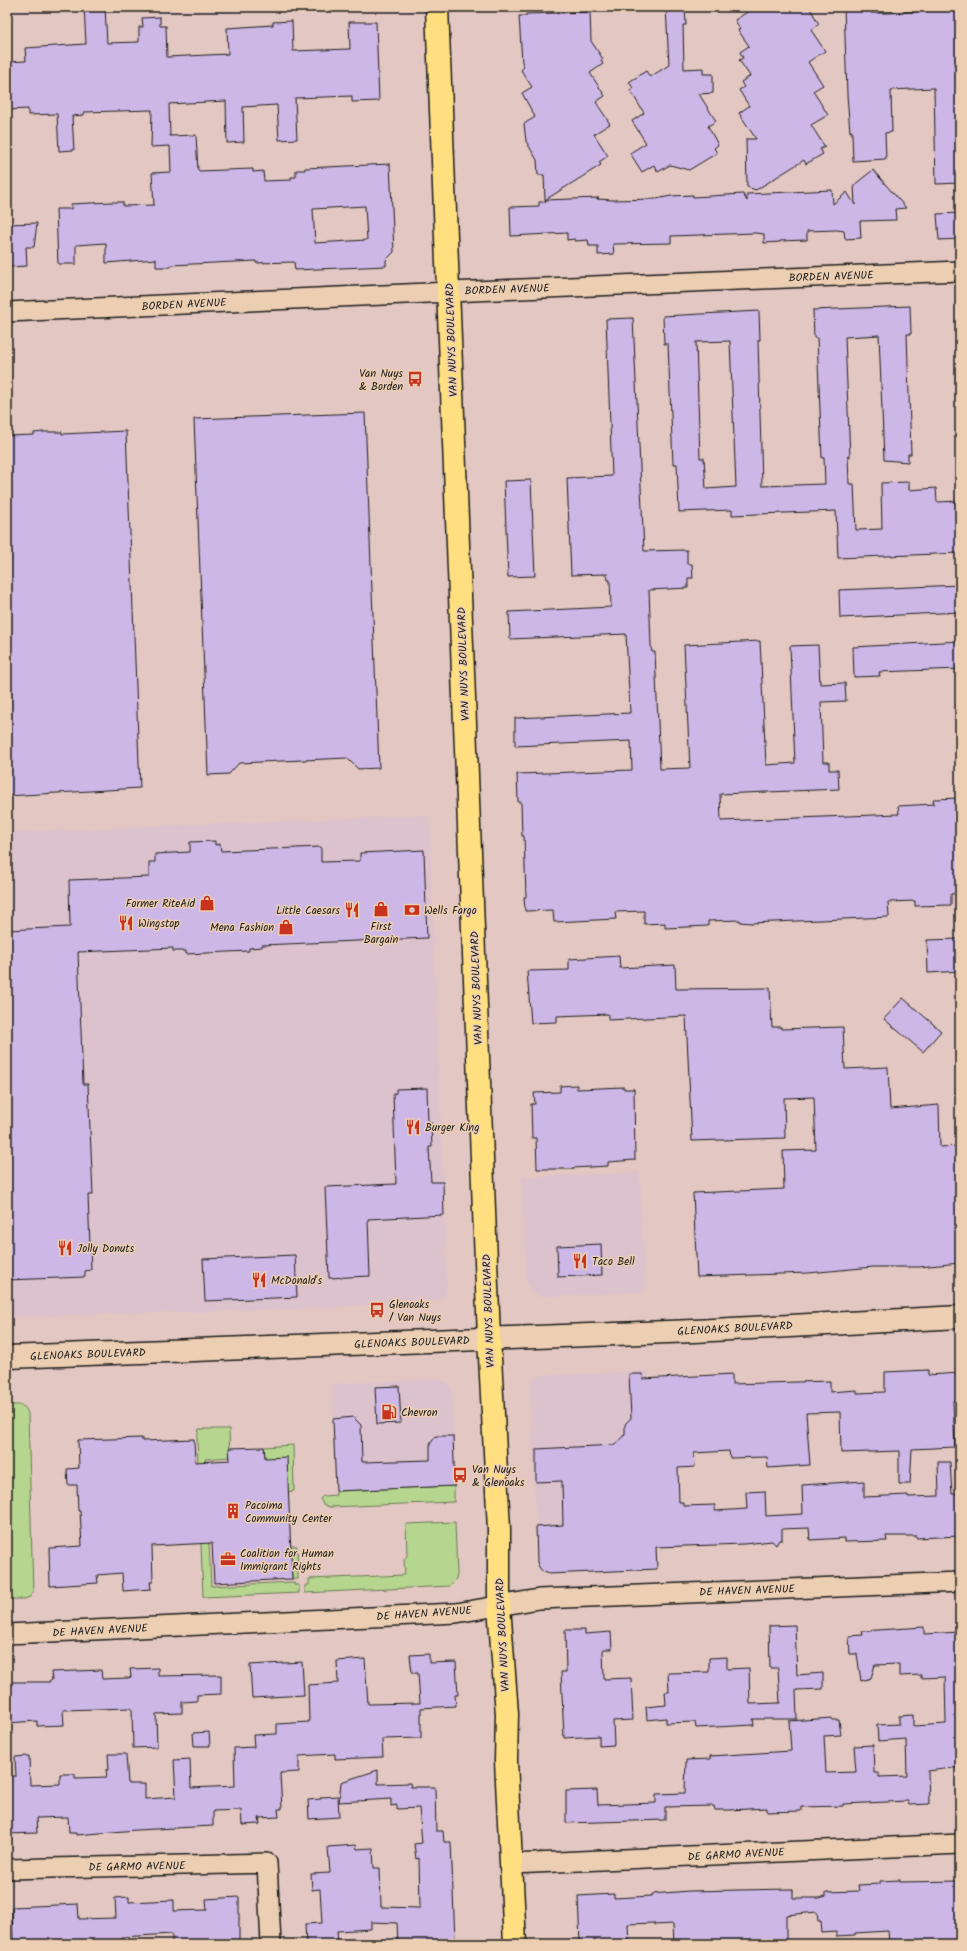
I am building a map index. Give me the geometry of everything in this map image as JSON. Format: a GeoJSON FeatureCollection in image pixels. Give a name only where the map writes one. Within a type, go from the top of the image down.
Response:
{"type":"FeatureCollection","features":[{"type":"Feature","properties":{"kind":"main road","name":"VAN NUYS BOULEVARD"},"geometry":{"type":"LineString","coordinates":[[437,7],[450,292],[489,1338],[499,1529],[499,1606],[507,1714],[506,1761],[515,1944]]}},
{"type":"Feature","properties":{"kind":"main road","name":"GLENOAKS BOULEVARD"},"geometry":{"type":"LineString","coordinates":[[7,1357],[694,1331],[960,1317]]}},
{"type":"Feature","properties":{"kind":"street","name":"BORDEN AVENUE"},"geometry":{"type":"LineString","coordinates":[[7,312],[960,271]]}},
{"type":"Feature","properties":{"kind":"street","name":"DE HAVEN AVENUE"},"geometry":{"type":"LineString","coordinates":[[7,1634],[456,1613],[539,1599],[960,1582]]}},
{"type":"Feature","properties":{"kind":"street","name":"DE GARMO AVENUE"},"geometry":{"type":"LineString","coordinates":[[512,1864],[960,1844]]}},
{"type":"Feature","properties":{"kind":"street","name":"DE GARMO AVENUE"},"geometry":{"type":"LineString","coordinates":[[7,1869],[267,1863],[271,1944]]}},
{"type":"Feature","properties":{"kind":"shaded area"},"geometry":{"type":"Polygon","coordinates":[[[429,815],[447,1290],[444,1297],[438,1300],[330,1308],[7,1317],[7,832],[429,815]]]}},
{"type":"Feature","properties":{"kind":"shaded area"},"geometry":{"type":"Polygon","coordinates":[[[640,1172],[645,1292],[541,1297],[533,1293],[526,1282],[522,1177],[640,1172]]]}},
{"type":"Feature","properties":{"kind":"shaded area"},"geometry":{"type":"Polygon","coordinates":[[[649,1371],[655,1521],[536,1527],[530,1387],[534,1378],[542,1375],[649,1371]]]}},
{"type":"Feature","properties":{"kind":"shaded area"},"geometry":{"type":"Polygon","coordinates":[[[438,1379],[447,1382],[452,1390],[455,1486],[336,1491],[332,1384],[438,1379]]]}},
{"type":"Feature","properties":{"kind":"green space"},"geometry":{"type":"Polygon","coordinates":[[[7,1405],[23,1406],[27,1410],[28,1414],[33,1592],[30,1597],[24,1599],[7,1599],[7,1405]]]}},
{"type":"Feature","properties":{"kind":"green space"},"geometry":{"type":"Polygon","coordinates":[[[199,1429],[229,1429],[230,1457],[205,1459],[211,1586],[294,1582],[294,1585],[299,1585],[299,1593],[203,1597],[197,1439],[199,1429]]]}},
{"type":"Feature","properties":{"kind":"green space"},"geometry":{"type":"Polygon","coordinates":[[[293,1445],[294,1491],[288,1492],[265,1458],[264,1447],[293,1445]]]}},
{"type":"Feature","properties":{"kind":"green space"},"geometry":{"type":"Polygon","coordinates":[[[454,1486],[454,1502],[329,1507],[323,1504],[320,1499],[323,1496],[336,1495],[336,1491],[454,1486]]]}},
{"type":"Feature","properties":{"kind":"green space"},"geometry":{"type":"Polygon","coordinates":[[[455,1522],[457,1575],[455,1581],[450,1586],[305,1593],[305,1585],[309,1585],[309,1579],[405,1575],[404,1559],[407,1556],[406,1524],[455,1522]]]}},
{"type":"Feature","properties":{"kind":"green space"},"geometry":{"type":"Polygon","coordinates":[[[290,1546],[297,1546],[298,1579],[292,1579],[290,1546]]]}},
{"type":"Feature","properties":{"kind":"building"},"geometry":{"type":"Polygon","coordinates":[[[84,7],[105,7],[107,43],[139,42],[139,27],[143,27],[142,18],[160,17],[160,26],[166,26],[167,57],[228,54],[227,28],[273,25],[273,22],[292,21],[293,51],[350,49],[349,22],[376,22],[379,101],[352,102],[352,96],[295,98],[297,139],[279,140],[277,105],[243,107],[244,142],[227,143],[226,101],[169,104],[170,136],[196,135],[198,171],[253,169],[253,172],[263,171],[264,181],[291,180],[291,177],[296,177],[296,170],[305,170],[305,168],[390,164],[394,252],[386,260],[386,266],[295,270],[294,262],[256,263],[256,261],[171,265],[171,267],[156,267],[156,259],[106,263],[106,243],[76,245],[76,264],[58,264],[56,209],[71,209],[71,204],[112,202],[123,202],[123,206],[154,205],[152,173],[171,172],[170,146],[151,147],[152,110],[84,112],[84,115],[72,116],[74,150],[59,151],[57,114],[28,115],[28,109],[7,110],[7,62],[26,61],[25,48],[86,44],[84,7]],[[365,206],[313,209],[315,243],[367,240],[365,206]]]}},
{"type":"Feature","properties":{"kind":"building"},"geometry":{"type":"Polygon","coordinates":[[[666,7],[685,7],[686,25],[683,25],[684,69],[703,68],[703,74],[713,74],[713,93],[699,94],[716,121],[708,126],[718,145],[714,148],[717,153],[689,170],[670,165],[658,172],[654,165],[642,172],[630,153],[646,143],[632,121],[644,113],[630,90],[633,88],[629,82],[646,71],[650,77],[669,65],[666,7]]]}},
{"type":"Feature","properties":{"kind":"building"},"geometry":{"type":"Polygon","coordinates":[[[755,7],[809,7],[819,24],[811,30],[825,51],[808,62],[823,85],[813,91],[828,115],[811,125],[825,147],[820,149],[823,154],[806,164],[804,160],[756,190],[747,187],[746,139],[756,139],[739,113],[749,106],[739,90],[744,87],[741,82],[750,76],[739,60],[743,58],[740,52],[749,46],[738,30],[740,29],[735,20],[755,7]]]}},
{"type":"Feature","properties":{"kind":"building"},"geometry":{"type":"Polygon","coordinates":[[[844,7],[871,7],[871,13],[930,11],[929,9],[960,8],[960,183],[936,184],[934,88],[891,90],[892,132],[885,133],[886,159],[853,161],[852,131],[850,132],[847,95],[844,7]]]}},
{"type":"Feature","properties":{"kind":"building"},"geometry":{"type":"Polygon","coordinates":[[[590,12],[591,41],[603,59],[601,60],[603,64],[590,73],[605,96],[596,102],[610,124],[594,134],[608,156],[599,162],[601,165],[545,200],[544,175],[538,175],[537,160],[526,141],[524,124],[535,117],[522,93],[532,87],[521,70],[524,67],[522,62],[519,16],[526,16],[526,14],[590,12]]]}},
{"type":"Feature","properties":{"kind":"building"},"geometry":{"type":"Polygon","coordinates":[[[873,170],[906,208],[895,209],[896,220],[860,221],[861,238],[845,239],[844,231],[837,230],[807,231],[807,240],[764,243],[764,234],[755,233],[671,236],[671,243],[613,244],[614,254],[598,255],[598,246],[589,246],[588,240],[567,240],[567,233],[511,236],[510,207],[539,206],[539,202],[546,202],[545,200],[599,198],[597,199],[656,199],[671,196],[693,195],[693,197],[743,194],[747,201],[747,194],[832,190],[833,204],[847,192],[855,205],[854,185],[873,170]]]}},
{"type":"Feature","properties":{"kind":"building"},"geometry":{"type":"Polygon","coordinates":[[[960,213],[960,239],[939,240],[937,214],[960,213]]]}},
{"type":"Feature","properties":{"kind":"building"},"geometry":{"type":"Polygon","coordinates":[[[37,223],[34,247],[26,247],[27,266],[10,267],[8,224],[37,223]]]}},
{"type":"Feature","properties":{"kind":"building"},"geometry":{"type":"Polygon","coordinates":[[[910,306],[911,334],[907,334],[911,454],[908,454],[908,462],[884,460],[879,335],[845,337],[850,457],[848,456],[849,484],[854,484],[856,530],[882,529],[881,483],[909,482],[909,490],[936,488],[937,502],[960,501],[960,553],[838,558],[836,511],[732,515],[732,510],[679,512],[677,464],[673,464],[668,344],[664,344],[663,316],[759,311],[760,340],[758,340],[762,486],[825,484],[824,458],[822,458],[817,338],[814,338],[813,310],[910,306]],[[730,341],[696,342],[700,458],[704,458],[706,489],[736,487],[730,341]]]}},
{"type":"Feature","properties":{"kind":"building"},"geometry":{"type":"Polygon","coordinates":[[[633,318],[644,551],[687,550],[687,564],[692,564],[693,578],[688,578],[688,588],[649,590],[651,645],[652,652],[655,652],[660,769],[690,768],[684,645],[760,641],[766,765],[795,763],[790,646],[818,645],[820,684],[845,683],[846,701],[821,702],[823,762],[829,762],[829,770],[838,770],[839,789],[720,794],[721,821],[899,814],[898,806],[934,804],[933,799],[960,798],[960,893],[951,894],[951,905],[915,906],[915,901],[888,902],[889,917],[751,923],[740,922],[740,920],[708,921],[708,926],[665,928],[665,923],[644,924],[644,911],[615,912],[616,919],[554,922],[553,910],[525,911],[524,836],[522,836],[521,802],[518,802],[517,774],[632,770],[631,741],[515,746],[515,718],[630,713],[626,634],[510,639],[509,612],[611,607],[610,580],[608,580],[607,574],[571,575],[567,478],[612,476],[606,319],[633,318]]]}},
{"type":"Feature","properties":{"kind":"building"},"geometry":{"type":"Polygon","coordinates":[[[365,413],[379,768],[358,769],[347,758],[239,763],[229,774],[208,775],[194,419],[365,413]]]}},
{"type":"Feature","properties":{"kind":"building"},"geometry":{"type":"Polygon","coordinates":[[[126,431],[140,788],[7,796],[7,436],[34,435],[34,433],[43,432],[62,432],[62,434],[126,431]]]}},
{"type":"Feature","properties":{"kind":"building"},"geometry":{"type":"Polygon","coordinates":[[[531,480],[535,576],[508,577],[504,481],[531,480]]]}},
{"type":"Feature","properties":{"kind":"building"},"geometry":{"type":"Polygon","coordinates":[[[960,585],[960,612],[840,618],[839,590],[960,585]]]}},
{"type":"Feature","properties":{"kind":"building"},"geometry":{"type":"Polygon","coordinates":[[[960,641],[960,669],[879,672],[880,676],[854,677],[853,647],[960,641]]]}},
{"type":"Feature","properties":{"kind":"building"},"geometry":{"type":"Polygon","coordinates":[[[215,841],[215,845],[220,844],[221,851],[321,847],[321,862],[360,861],[360,853],[424,850],[427,938],[262,945],[262,947],[249,948],[249,951],[186,954],[186,951],[173,951],[173,948],[78,952],[83,1084],[88,1084],[93,1195],[88,1195],[91,1270],[85,1271],[85,1277],[7,1280],[7,930],[70,927],[69,880],[149,877],[149,862],[155,862],[155,854],[190,852],[190,842],[215,841]]]}},
{"type":"Feature","properties":{"kind":"building"},"geometry":{"type":"Polygon","coordinates":[[[960,939],[960,971],[928,973],[927,940],[960,939]]]}},
{"type":"Feature","properties":{"kind":"building"},"geometry":{"type":"Polygon","coordinates":[[[619,956],[620,968],[675,965],[676,989],[770,988],[772,1027],[781,1027],[781,1029],[843,1027],[845,1069],[888,1067],[890,1109],[939,1105],[940,1147],[960,1146],[960,1263],[919,1267],[873,1267],[808,1273],[697,1277],[693,1193],[784,1189],[783,1151],[816,1150],[814,1097],[784,1098],[785,1138],[692,1141],[686,1016],[608,1020],[608,1014],[557,1016],[557,1022],[531,1023],[527,971],[569,970],[569,959],[619,956]]]}},
{"type":"Feature","properties":{"kind":"building"},"geometry":{"type":"Polygon","coordinates":[[[903,998],[941,1031],[923,1052],[884,1019],[903,998]]]}},
{"type":"Feature","properties":{"kind":"building"},"geometry":{"type":"Polygon","coordinates":[[[577,1085],[577,1089],[624,1087],[624,1089],[634,1089],[635,1160],[608,1162],[608,1166],[572,1169],[537,1169],[536,1138],[532,1138],[531,1104],[535,1104],[534,1093],[560,1092],[560,1086],[577,1085]]]}},
{"type":"Feature","properties":{"kind":"building"},"geometry":{"type":"Polygon","coordinates":[[[427,1088],[428,1122],[431,1122],[432,1147],[429,1147],[431,1182],[443,1182],[444,1215],[368,1219],[370,1276],[329,1278],[325,1187],[396,1184],[393,1094],[396,1093],[396,1089],[427,1088]]]}},
{"type":"Feature","properties":{"kind":"building","name":"Taco Bell"},"geometry":{"type":"Polygon","coordinates":[[[601,1244],[602,1275],[558,1277],[557,1246],[601,1244]]]}},
{"type":"Feature","properties":{"kind":"building"},"geometry":{"type":"Polygon","coordinates":[[[295,1255],[297,1297],[205,1301],[203,1259],[295,1255]]]}},
{"type":"Feature","properties":{"kind":"building"},"geometry":{"type":"Polygon","coordinates":[[[928,1370],[928,1375],[960,1373],[960,1399],[953,1401],[955,1447],[912,1449],[910,1484],[899,1484],[899,1451],[841,1453],[840,1412],[806,1413],[810,1465],[768,1468],[767,1457],[730,1458],[729,1451],[694,1453],[695,1467],[678,1468],[679,1502],[683,1502],[683,1506],[715,1505],[715,1511],[747,1509],[746,1492],[765,1491],[766,1516],[803,1514],[802,1485],[864,1481],[864,1497],[908,1495],[908,1497],[939,1496],[938,1462],[950,1462],[952,1494],[960,1494],[960,1536],[916,1538],[916,1536],[886,1536],[887,1541],[845,1542],[845,1538],[810,1540],[809,1528],[782,1529],[782,1540],[779,1540],[776,1545],[772,1541],[744,1544],[656,1547],[657,1569],[549,1574],[542,1571],[539,1567],[537,1562],[536,1527],[563,1525],[562,1481],[536,1482],[536,1449],[615,1445],[625,1434],[625,1424],[631,1418],[629,1374],[642,1374],[643,1379],[732,1374],[732,1384],[830,1381],[830,1392],[857,1390],[857,1393],[885,1392],[885,1372],[928,1370]]]}},
{"type":"Feature","properties":{"kind":"building"},"geometry":{"type":"Polygon","coordinates":[[[399,1386],[401,1423],[377,1424],[375,1387],[399,1386]]]}},
{"type":"Feature","properties":{"kind":"building"},"geometry":{"type":"Polygon","coordinates":[[[353,1417],[361,1425],[362,1462],[430,1460],[430,1444],[436,1436],[453,1436],[455,1486],[336,1491],[333,1419],[353,1417]]]}},
{"type":"Feature","properties":{"kind":"building"},"geometry":{"type":"Polygon","coordinates":[[[142,1438],[142,1441],[194,1439],[195,1462],[230,1460],[229,1448],[264,1447],[265,1458],[287,1457],[292,1579],[214,1583],[212,1543],[152,1546],[153,1582],[150,1582],[151,1589],[123,1591],[122,1573],[97,1575],[98,1583],[50,1586],[49,1548],[82,1546],[77,1485],[68,1485],[67,1469],[79,1468],[78,1440],[142,1438]]]}},
{"type":"Feature","properties":{"kind":"building"},"geometry":{"type":"Polygon","coordinates":[[[795,1625],[797,1675],[823,1673],[823,1689],[796,1690],[797,1719],[753,1719],[754,1725],[696,1728],[695,1722],[666,1723],[666,1718],[647,1720],[646,1707],[666,1705],[665,1692],[669,1692],[668,1673],[709,1672],[709,1658],[727,1657],[727,1669],[749,1668],[750,1704],[780,1703],[778,1668],[770,1668],[769,1626],[795,1625]]]}},
{"type":"Feature","properties":{"kind":"building"},"geometry":{"type":"Polygon","coordinates":[[[924,1627],[924,1634],[960,1632],[960,1767],[928,1771],[929,1804],[909,1805],[908,1801],[843,1804],[843,1806],[801,1807],[801,1811],[767,1812],[767,1808],[715,1810],[714,1806],[665,1807],[665,1820],[566,1823],[566,1791],[597,1790],[598,1805],[656,1803],[656,1794],[685,1793],[686,1760],[710,1759],[710,1756],[791,1751],[789,1721],[832,1718],[832,1720],[839,1720],[841,1735],[824,1736],[826,1773],[856,1772],[854,1746],[873,1745],[874,1773],[879,1773],[879,1777],[907,1776],[906,1739],[878,1741],[877,1725],[899,1724],[899,1716],[913,1715],[913,1726],[946,1724],[945,1677],[921,1678],[921,1675],[899,1676],[899,1664],[875,1665],[871,1678],[861,1681],[857,1654],[850,1654],[849,1636],[863,1635],[862,1631],[924,1627]]]}},
{"type":"Feature","properties":{"kind":"building"},"geometry":{"type":"Polygon","coordinates":[[[565,1630],[585,1630],[585,1634],[611,1632],[612,1649],[604,1649],[603,1651],[604,1679],[631,1678],[633,1720],[613,1721],[614,1745],[599,1746],[599,1736],[564,1738],[561,1672],[566,1672],[565,1630]]]}},
{"type":"Feature","properties":{"kind":"building"},"geometry":{"type":"Polygon","coordinates":[[[429,1654],[429,1663],[456,1662],[458,1695],[455,1695],[456,1706],[421,1708],[421,1738],[382,1739],[383,1757],[335,1759],[335,1754],[299,1756],[299,1772],[280,1773],[282,1809],[278,1809],[279,1817],[259,1818],[260,1824],[242,1825],[241,1810],[213,1811],[213,1826],[76,1835],[76,1833],[69,1833],[68,1817],[36,1818],[37,1833],[7,1834],[7,1776],[16,1776],[15,1757],[29,1756],[30,1785],[60,1784],[60,1774],[75,1774],[75,1778],[107,1777],[106,1770],[109,1770],[108,1754],[126,1754],[128,1784],[145,1784],[145,1799],[176,1797],[174,1760],[190,1759],[191,1788],[235,1786],[234,1748],[254,1747],[253,1735],[277,1734],[277,1724],[309,1722],[308,1685],[338,1683],[337,1661],[365,1659],[368,1704],[420,1703],[418,1673],[412,1673],[410,1655],[429,1654]]]}},
{"type":"Feature","properties":{"kind":"building"},"geometry":{"type":"Polygon","coordinates":[[[302,1662],[304,1695],[252,1698],[250,1665],[302,1662]]]}},
{"type":"Feature","properties":{"kind":"building"},"geometry":{"type":"Polygon","coordinates":[[[158,1668],[158,1676],[221,1675],[221,1694],[197,1695],[197,1701],[182,1702],[182,1713],[156,1714],[157,1747],[133,1748],[132,1710],[130,1708],[63,1710],[64,1725],[37,1726],[37,1721],[7,1723],[7,1682],[49,1682],[52,1680],[51,1672],[101,1670],[102,1679],[128,1678],[131,1677],[130,1669],[158,1668]]]}},
{"type":"Feature","properties":{"kind":"building"},"geometry":{"type":"Polygon","coordinates":[[[209,1732],[210,1746],[194,1746],[193,1733],[209,1732]]]}},
{"type":"Feature","properties":{"kind":"building"},"geometry":{"type":"Polygon","coordinates":[[[378,1770],[378,1784],[410,1783],[411,1787],[435,1787],[436,1831],[443,1831],[444,1842],[451,1842],[455,1940],[398,1943],[397,1923],[371,1922],[371,1929],[337,1931],[338,1943],[306,1944],[305,1924],[322,1923],[320,1889],[312,1890],[311,1874],[330,1873],[328,1847],[356,1845],[357,1849],[373,1848],[374,1868],[380,1868],[381,1907],[420,1908],[419,1858],[416,1859],[414,1844],[422,1843],[419,1808],[397,1809],[397,1805],[391,1806],[391,1799],[339,1802],[341,1782],[378,1770]]]}},
{"type":"Feature","properties":{"kind":"building"},"geometry":{"type":"Polygon","coordinates":[[[338,1796],[339,1817],[309,1819],[308,1800],[321,1799],[321,1797],[338,1796]]]}},
{"type":"Feature","properties":{"kind":"building"},"geometry":{"type":"Polygon","coordinates":[[[900,1880],[900,1882],[960,1881],[960,1944],[889,1944],[888,1931],[836,1936],[836,1932],[822,1933],[821,1921],[818,1921],[817,1912],[786,1915],[786,1944],[674,1943],[673,1924],[654,1925],[654,1923],[628,1924],[629,1944],[580,1944],[578,1896],[614,1894],[614,1898],[652,1896],[652,1894],[689,1891],[791,1889],[793,1890],[793,1898],[819,1898],[826,1896],[826,1892],[859,1891],[858,1885],[880,1884],[880,1881],[900,1880]]]}},
{"type":"Feature","properties":{"kind":"building"},"geometry":{"type":"Polygon","coordinates":[[[129,1897],[129,1902],[174,1900],[174,1911],[207,1910],[206,1899],[239,1897],[239,1944],[172,1944],[172,1934],[122,1937],[122,1944],[67,1944],[66,1940],[38,1941],[37,1944],[13,1944],[12,1907],[78,1904],[79,1919],[116,1918],[115,1898],[129,1897]]]}},
{"type":"Feature","properties":{"kind":"place","name":"Van Nuys & Borden"},"geometry":{"type":"Point","coordinates":[415,379]}},
{"type":"Feature","properties":{"kind":"place","name":"Former RiteAid"},"geometry":{"type":"Point","coordinates":[207,903]}},
{"type":"Feature","properties":{"kind":"place","name":"First Bargain"},"geometry":{"type":"Point","coordinates":[381,909]}},
{"type":"Feature","properties":{"kind":"place","name":"Little Caesars"},"geometry":{"type":"Point","coordinates":[352,910]}},
{"type":"Feature","properties":{"kind":"place","name":"Wells Fargo"},"geometry":{"type":"Point","coordinates":[412,910]}},
{"type":"Feature","properties":{"kind":"place","name":"Wingstop"},"geometry":{"type":"Point","coordinates":[126,923]}},
{"type":"Feature","properties":{"kind":"place","name":"Mena Fashion"},"geometry":{"type":"Point","coordinates":[286,927]}},
{"type":"Feature","properties":{"kind":"place","name":"Burger King"},"geometry":{"type":"Point","coordinates":[413,1127]}},
{"type":"Feature","properties":{"kind":"place","name":"Jolly Donuts"},"geometry":{"type":"Point","coordinates":[65,1248]}},
{"type":"Feature","properties":{"kind":"place","name":"Taco Bell"},"geometry":{"type":"Point","coordinates":[580,1261]}},
{"type":"Feature","properties":{"kind":"place","name":"McDonald's"},"geometry":{"type":"Point","coordinates":[259,1280]}},
{"type":"Feature","properties":{"kind":"place","name":"Glenoaks / Van Nuys"},"geometry":{"type":"Point","coordinates":[377,1310]}},
{"type":"Feature","properties":{"kind":"place","name":"Chevron"},"geometry":{"type":"Point","coordinates":[389,1412]}},
{"type":"Feature","properties":{"kind":"place","name":"Van Nuys & Glenoaks"},"geometry":{"type":"Point","coordinates":[460,1475]}},
{"type":"Feature","properties":{"kind":"place","name":"Pacoima Community Center"},"geometry":{"type":"Point","coordinates":[233,1511]}},
{"type":"Feature","properties":{"kind":"place","name":"Coalition for Human Immigrant Rights"},"geometry":{"type":"Point","coordinates":[228,1559]}}]}
